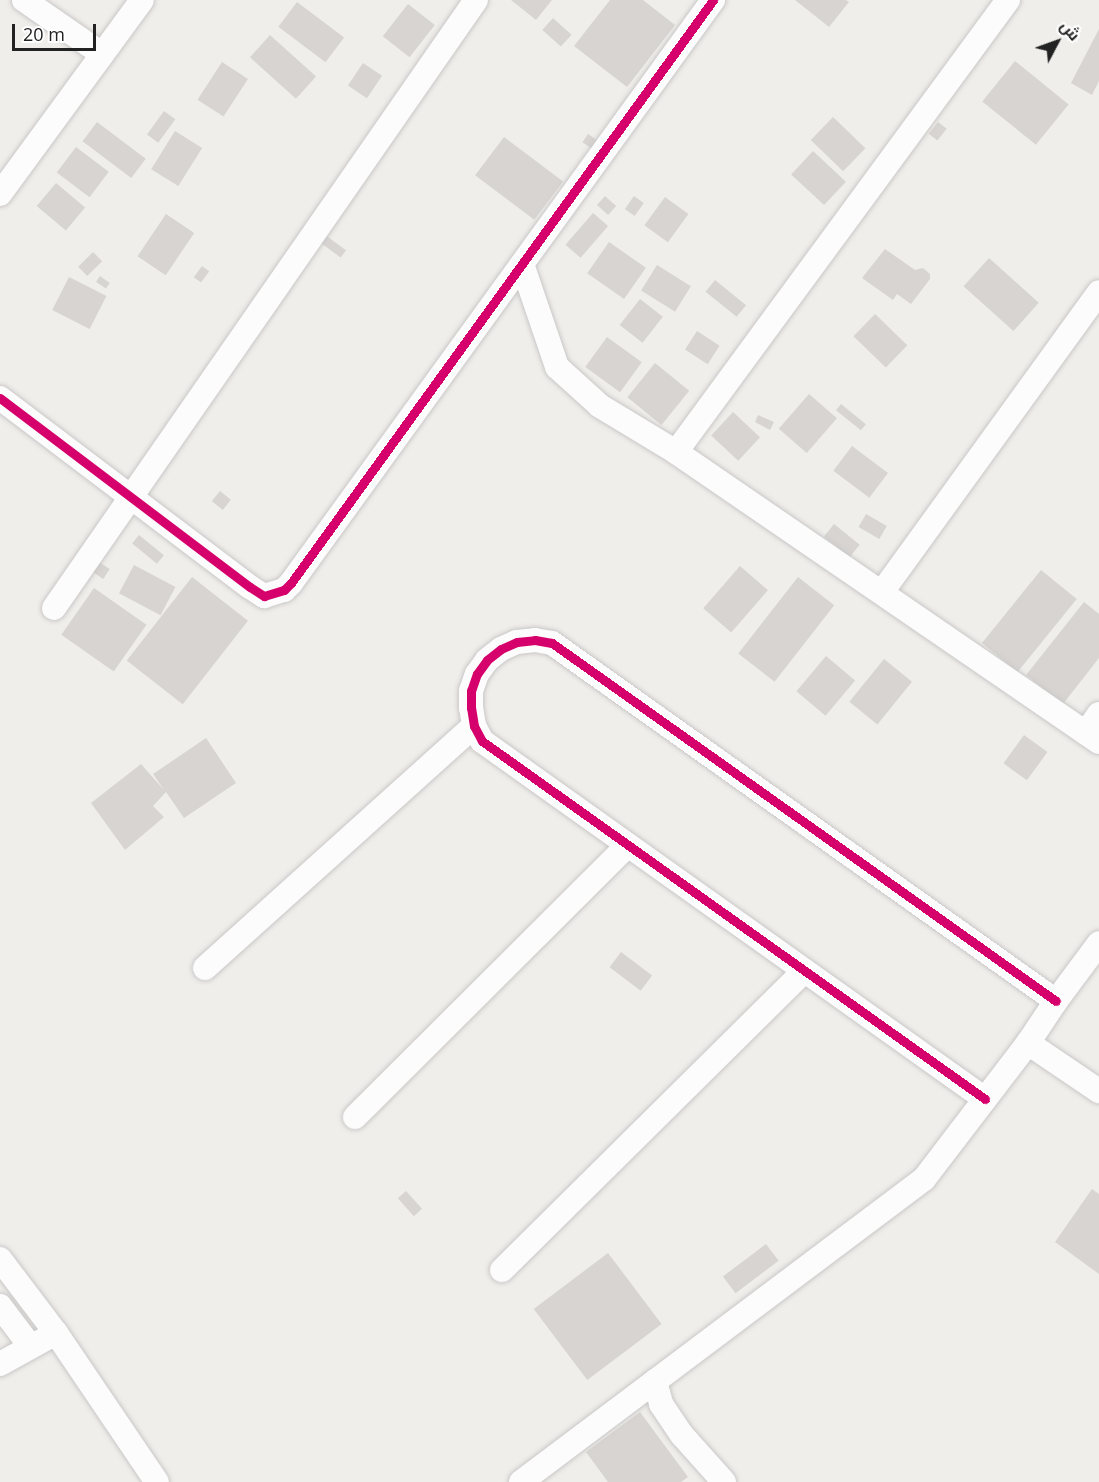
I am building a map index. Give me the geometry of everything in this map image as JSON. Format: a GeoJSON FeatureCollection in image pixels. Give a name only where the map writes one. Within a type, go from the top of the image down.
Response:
{"type":"FeatureCollection","features":[{"type":"Feature","properties":{"kind":"street"},"geometry":{"type":"LineString","coordinates":[[24,0],[102,54]]}},
{"type":"Feature","properties":{"kind":"street"},"geometry":{"type":"LineString","coordinates":[[0,194],[142,0]]}},
{"type":"Feature","properties":{"kind":"street"},"geometry":{"type":"LineString","coordinates":[[54,608],[128,498],[476,0]]}},
{"type":"Feature","properties":{"kind":"street"},"geometry":{"type":"LineString","coordinates":[[0,398],[128,498],[264,596],[284,590],[712,0]]}},
{"type":"Feature","properties":{"kind":"street"},"geometry":{"type":"LineString","coordinates":[[676,452],[1008,0]]}},
{"type":"Feature","properties":{"kind":"street"},"geometry":{"type":"LineString","coordinates":[[522,264],[557,367],[600,406],[676,452],[882,592],[1095,730]]}},
{"type":"Feature","properties":{"kind":"street"},"geometry":{"type":"LineString","coordinates":[[882,592],[1099,292]]}},
{"type":"Feature","properties":{"kind":"street"},"geometry":{"type":"LineString","coordinates":[[985,1100],[482,741],[474,726],[471,708],[471,691],[477,674],[501,649],[517,642],[535,640],[552,642],[1056,1001]]}},
{"type":"Feature","properties":{"kind":"street"},"geometry":{"type":"LineString","coordinates":[[205,968],[474,726]]}},
{"type":"Feature","properties":{"kind":"street"},"geometry":{"type":"LineString","coordinates":[[355,1117],[628,845]]}},
{"type":"Feature","properties":{"kind":"street"},"geometry":{"type":"LineString","coordinates":[[521,1482],[924,1179],[1028,1043],[1099,943]]}},
{"type":"Feature","properties":{"kind":"street"},"geometry":{"type":"LineString","coordinates":[[502,1270],[804,970]]}},
{"type":"Feature","properties":{"kind":"street"},"geometry":{"type":"LineString","coordinates":[[1028,1043],[1099,1091]]}},
{"type":"Feature","properties":{"kind":"street"},"geometry":{"type":"LineString","coordinates":[[0,1259],[56,1334],[157,1482]]}},
{"type":"Feature","properties":{"kind":"street"},"geometry":{"type":"LineString","coordinates":[[0,1306],[31,1347]]}},
{"type":"Feature","properties":{"kind":"street"},"geometry":{"type":"LineString","coordinates":[[0,1364],[56,1334]]}},
{"type":"Feature","properties":{"kind":"street"},"geometry":{"type":"LineString","coordinates":[[655,1381],[661,1404],[682,1435],[724,1482]]}},
{"type":"Feature","properties":{"kind":"building"},"geometry":{"type":"Polygon","coordinates":[[[511,0],[552,0],[536,20],[511,0]]]}},
{"type":"Feature","properties":{"kind":"building"},"geometry":{"type":"Polygon","coordinates":[[[610,0],[643,0],[675,25],[627,87],[574,46],[610,0]]]}},
{"type":"Feature","properties":{"kind":"building"},"geometry":{"type":"Polygon","coordinates":[[[795,0],[846,0],[849,2],[829,27],[795,0]]]}},
{"type":"Feature","properties":{"kind":"building"},"geometry":{"type":"Polygon","coordinates":[[[297,2],[344,38],[325,62],[278,27],[297,2]]]}},
{"type":"Feature","properties":{"kind":"building"},"geometry":{"type":"Polygon","coordinates":[[[408,4],[435,25],[410,57],[383,36],[408,4]]]}},
{"type":"Feature","properties":{"kind":"building"},"geometry":{"type":"Polygon","coordinates":[[[553,18],[572,35],[561,47],[542,30],[553,18]]]}},
{"type":"Feature","properties":{"kind":"building"},"geometry":{"type":"Polygon","coordinates":[[[1099,29],[1099,81],[1092,95],[1071,83],[1099,29]]]}},
{"type":"Feature","properties":{"kind":"building"},"geometry":{"type":"Polygon","coordinates":[[[270,35],[316,76],[296,99],[250,57],[270,35]]]}},
{"type":"Feature","properties":{"kind":"building"},"geometry":{"type":"Polygon","coordinates":[[[1015,61],[1069,104],[1036,145],[982,101],[1015,61]]]}},
{"type":"Feature","properties":{"kind":"building"},"geometry":{"type":"Polygon","coordinates":[[[222,62],[248,79],[223,117],[197,100],[222,62]]]}},
{"type":"Feature","properties":{"kind":"building"},"geometry":{"type":"Polygon","coordinates":[[[363,63],[382,76],[367,98],[348,85],[363,63]]]}},
{"type":"Feature","properties":{"kind":"building"},"geometry":{"type":"Polygon","coordinates":[[[164,111],[175,119],[158,143],[147,134],[164,111]]]}},
{"type":"Feature","properties":{"kind":"building"},"geometry":{"type":"Polygon","coordinates":[[[833,117],[865,148],[843,171],[811,140],[833,117]]]}},
{"type":"Feature","properties":{"kind":"building"},"geometry":{"type":"Polygon","coordinates":[[[97,122],[146,159],[131,178],[83,141],[97,122]]]}},
{"type":"Feature","properties":{"kind":"building"},"geometry":{"type":"Polygon","coordinates":[[[938,122],[947,129],[937,141],[929,134],[938,122]]]}},
{"type":"Feature","properties":{"kind":"building"},"geometry":{"type":"Polygon","coordinates":[[[175,131],[202,148],[178,186],[151,169],[175,131]]]}},
{"type":"Feature","properties":{"kind":"building"},"geometry":{"type":"Polygon","coordinates":[[[588,134],[597,140],[592,148],[582,142],[588,134]]]}},
{"type":"Feature","properties":{"kind":"building"},"geometry":{"type":"Polygon","coordinates":[[[504,137],[563,182],[534,220],[475,175],[504,137]]]}},
{"type":"Feature","properties":{"kind":"building"},"geometry":{"type":"Polygon","coordinates":[[[76,147],[109,172],[89,197],[57,173],[76,147]]]}},
{"type":"Feature","properties":{"kind":"building"},"geometry":{"type":"Polygon","coordinates":[[[813,151],[846,182],[824,205],[791,174],[813,151]]]}},
{"type":"Feature","properties":{"kind":"building"},"geometry":{"type":"Polygon","coordinates":[[[56,183],[85,207],[66,230],[37,206],[56,183]]]}},
{"type":"Feature","properties":{"kind":"building"},"geometry":{"type":"Polygon","coordinates":[[[605,196],[616,206],[608,215],[597,205],[605,196]]]}},
{"type":"Feature","properties":{"kind":"building"},"geometry":{"type":"Polygon","coordinates":[[[634,196],[644,203],[635,216],[625,209],[634,196]]]}},
{"type":"Feature","properties":{"kind":"building"},"geometry":{"type":"Polygon","coordinates":[[[665,197],[688,214],[668,242],[644,225],[665,197]]]}},
{"type":"Feature","properties":{"kind":"building"},"geometry":{"type":"Polygon","coordinates":[[[593,213],[608,226],[581,258],[565,245],[593,213]]]}},
{"type":"Feature","properties":{"kind":"building"},"geometry":{"type":"Polygon","coordinates":[[[166,214],[194,233],[166,275],[137,256],[166,214]]]}},
{"type":"Feature","properties":{"kind":"building"},"geometry":{"type":"Polygon","coordinates":[[[325,235],[346,250],[341,258],[320,242],[325,235]]]}},
{"type":"Feature","properties":{"kind":"building"},"geometry":{"type":"Polygon","coordinates":[[[609,242],[646,268],[624,299],[587,273],[609,242]]]}},
{"type":"Feature","properties":{"kind":"building"},"geometry":{"type":"Polygon","coordinates":[[[885,249],[915,270],[923,268],[930,274],[930,279],[911,304],[897,294],[893,300],[862,278],[885,249]]]}},
{"type":"Feature","properties":{"kind":"building"},"geometry":{"type":"Polygon","coordinates":[[[93,252],[102,261],[87,276],[78,267],[93,252]]]}},
{"type":"Feature","properties":{"kind":"building"},"geometry":{"type":"Polygon","coordinates":[[[989,258],[1039,303],[1013,331],[964,286],[989,258]]]}},
{"type":"Feature","properties":{"kind":"building"},"geometry":{"type":"Polygon","coordinates":[[[657,265],[691,286],[675,312],[641,290],[657,265]]]}},
{"type":"Feature","properties":{"kind":"building"},"geometry":{"type":"Polygon","coordinates":[[[202,266],[209,271],[201,283],[194,277],[202,266]]]}},
{"type":"Feature","properties":{"kind":"building"},"geometry":{"type":"Polygon","coordinates":[[[100,276],[110,283],[106,289],[96,282],[100,276]]]}},
{"type":"Feature","properties":{"kind":"building"},"geometry":{"type":"Polygon","coordinates":[[[69,277],[106,296],[90,329],[52,310],[69,277]]]}},
{"type":"Feature","properties":{"kind":"building"},"geometry":{"type":"Polygon","coordinates":[[[715,280],[746,305],[737,317],[706,292],[715,280]]]}},
{"type":"Feature","properties":{"kind":"building"},"geometry":{"type":"Polygon","coordinates":[[[640,299],[663,317],[643,343],[620,325],[640,299]]]}},
{"type":"Feature","properties":{"kind":"building"},"geometry":{"type":"Polygon","coordinates":[[[875,314],[907,345],[886,368],[853,336],[875,314]]]}},
{"type":"Feature","properties":{"kind":"building"},"geometry":{"type":"Polygon","coordinates":[[[697,331],[720,346],[708,364],[685,349],[697,331]]]}},
{"type":"Feature","properties":{"kind":"building"},"geometry":{"type":"Polygon","coordinates":[[[607,337],[642,362],[620,392],[585,367],[607,337]]]}},
{"type":"Feature","properties":{"kind":"building"},"geometry":{"type":"Polygon","coordinates":[[[655,363],[689,391],[662,425],[627,397],[655,363]]]}},
{"type":"Feature","properties":{"kind":"building"},"geometry":{"type":"Polygon","coordinates":[[[809,394],[837,418],[807,453],[779,429],[809,394]]]}},
{"type":"Feature","properties":{"kind":"building"},"geometry":{"type":"Polygon","coordinates":[[[841,404],[866,424],[861,430],[836,410],[841,404]]]}},
{"type":"Feature","properties":{"kind":"building"},"geometry":{"type":"Polygon","coordinates":[[[733,412],[760,437],[738,461],[711,435],[733,412]]]}},
{"type":"Feature","properties":{"kind":"building"},"geometry":{"type":"Polygon","coordinates":[[[758,415],[774,422],[770,430],[755,422],[758,415]]]}},
{"type":"Feature","properties":{"kind":"building"},"geometry":{"type":"Polygon","coordinates":[[[852,446],[888,473],[869,498],[833,471],[852,446]]]}},
{"type":"Feature","properties":{"kind":"building"},"geometry":{"type":"Polygon","coordinates":[[[220,491],[231,500],[223,510],[212,501],[220,491]]]}},
{"type":"Feature","properties":{"kind":"building"},"geometry":{"type":"Polygon","coordinates":[[[866,514],[887,526],[879,539],[858,527],[866,514]]]}},
{"type":"Feature","properties":{"kind":"building"},"geometry":{"type":"Polygon","coordinates":[[[834,524],[860,545],[850,557],[824,536],[834,524]]]}},
{"type":"Feature","properties":{"kind":"building"},"geometry":{"type":"Polygon","coordinates":[[[139,535],[164,555],[157,564],[132,544],[139,535]]]}},
{"type":"Feature","properties":{"kind":"building"},"geometry":{"type":"Polygon","coordinates":[[[93,558],[110,569],[103,579],[86,568],[93,558]]]}},
{"type":"Feature","properties":{"kind":"building"},"geometry":{"type":"Polygon","coordinates":[[[134,565],[175,587],[160,615],[119,593],[134,565]]]}},
{"type":"Feature","properties":{"kind":"building"},"geometry":{"type":"Polygon","coordinates":[[[740,566],[768,590],[731,633],[703,608],[740,566]]]}},
{"type":"Feature","properties":{"kind":"building"},"geometry":{"type":"Polygon","coordinates":[[[1041,570],[1077,599],[1018,672],[982,643],[1041,570]]]}},
{"type":"Feature","properties":{"kind":"building"},"geometry":{"type":"Polygon","coordinates":[[[192,577],[248,621],[183,704],[127,661],[192,577]]]}},
{"type":"Feature","properties":{"kind":"building"},"geometry":{"type":"Polygon","coordinates":[[[798,577],[834,605],[775,682],[738,653],[798,577]]]}},
{"type":"Feature","properties":{"kind":"building"},"geometry":{"type":"Polygon","coordinates":[[[94,588],[146,625],[114,671],[61,635],[94,588]]]}},
{"type":"Feature","properties":{"kind":"building"},"geometry":{"type":"Polygon","coordinates":[[[1084,602],[1099,614],[1099,658],[1063,704],[1026,675],[1084,602]]]}},
{"type":"Feature","properties":{"kind":"building"},"geometry":{"type":"Polygon","coordinates":[[[826,656],[855,680],[826,716],[796,691],[826,656]]]}},
{"type":"Feature","properties":{"kind":"building"},"geometry":{"type":"Polygon","coordinates":[[[884,659],[912,682],[877,724],[849,702],[884,659]]]}},
{"type":"Feature","properties":{"kind":"building"},"geometry":{"type":"Polygon","coordinates":[[[1024,735],[1047,752],[1027,780],[1003,763],[1024,735]]]}},
{"type":"Feature","properties":{"kind":"building"},"geometry":{"type":"Polygon","coordinates":[[[206,738],[236,783],[184,818],[166,792],[153,806],[164,817],[125,850],[91,803],[141,764],[164,790],[153,774],[206,738]]]}},
{"type":"Feature","properties":{"kind":"building"},"geometry":{"type":"Polygon","coordinates":[[[621,952],[652,975],[641,991],[610,967],[621,952]]]}},
{"type":"Feature","properties":{"kind":"building"},"geometry":{"type":"Polygon","coordinates":[[[1092,1189],[1099,1194],[1099,1274],[1055,1242],[1092,1189]]]}},
{"type":"Feature","properties":{"kind":"building"},"geometry":{"type":"Polygon","coordinates":[[[406,1191],[422,1209],[414,1216],[398,1198],[406,1191]]]}},
{"type":"Feature","properties":{"kind":"building"},"geometry":{"type":"Polygon","coordinates":[[[766,1244],[779,1261],[736,1293],[723,1276],[766,1244]]]}},
{"type":"Feature","properties":{"kind":"building"},"geometry":{"type":"Polygon","coordinates":[[[608,1253],[662,1324],[587,1380],[534,1309],[608,1253]]]}},
{"type":"Feature","properties":{"kind":"building"},"geometry":{"type":"Polygon","coordinates":[[[640,1412],[688,1477],[681,1482],[608,1482],[586,1452],[640,1412]]]}},
{"type":"Feature","properties":{"kind":"cycle path"},"geometry":{"type":"LineString","coordinates":[[0,398],[250,587],[264,596],[284,590],[713,0]]}},
{"type":"Feature","properties":{"kind":"cycle path"},"geometry":{"type":"LineString","coordinates":[[985,1099],[482,741],[474,726],[471,691],[477,674],[487,660],[501,649],[517,642],[535,640],[552,643],[1056,1001]]}}]}
